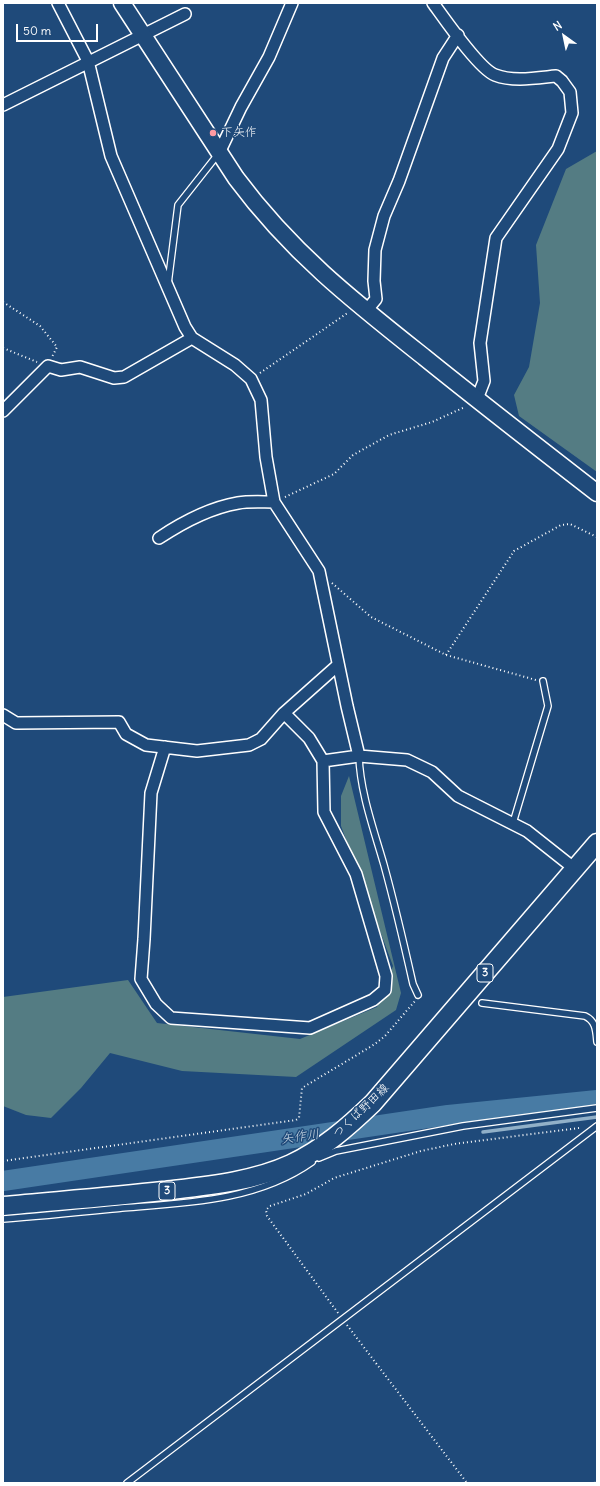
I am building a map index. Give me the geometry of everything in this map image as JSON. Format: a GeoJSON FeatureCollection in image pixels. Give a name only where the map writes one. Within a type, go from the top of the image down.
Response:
{"type":"FeatureCollection","features":[{"type":"Feature","properties":{"kind":"main road","name":"つくば野田線"},"geometry":{"type":"LineString","coordinates":[[3,1206],[146,1193],[222,1183],[266,1173],[290,1165],[318,1152],[373,1103],[597,843]]}},
{"type":"Feature","properties":{"kind":"street"},"geometry":{"type":"LineString","coordinates":[[58,3],[88,61],[110,156],[185,327],[192,338],[235,364],[251,379],[261,400],[266,457],[274,502],[319,571],[338,665],[359,756]]}},
{"type":"Feature","properties":{"kind":"street"},"geometry":{"type":"LineString","coordinates":[[122,3],[219,153],[257,206],[277,229],[317,269],[362,308],[597,493]]}},
{"type":"Feature","properties":{"kind":"street"},"geometry":{"type":"LineString","coordinates":[[219,153],[241,107],[269,57],[292,3]]}},
{"type":"Feature","properties":{"kind":"street"},"geometry":{"type":"LineString","coordinates":[[432,3],[481,64],[494,75],[524,79],[556,76],[562,81],[570,92],[572,114],[558,149],[496,238],[480,342],[484,381],[477,400]]}},
{"type":"Feature","properties":{"kind":"street"},"geometry":{"type":"LineString","coordinates":[[3,105],[88,61],[185,14]]}},
{"type":"Feature","properties":{"kind":"street"},"geometry":{"type":"LineString","coordinates":[[362,308],[376,299],[374,281],[375,250],[384,216],[399,181],[443,58],[458,35]]}},
{"type":"Feature","properties":{"kind":"street"},"geometry":{"type":"LineString","coordinates":[[3,411],[48,366],[61,370],[80,367],[114,378],[124,378],[192,338]]}},
{"type":"Feature","properties":{"kind":"street"},"geometry":{"type":"LineString","coordinates":[[159,538],[174,528],[211,510],[238,503],[274,502]]}},
{"type":"Feature","properties":{"kind":"street"},"geometry":{"type":"LineString","coordinates":[[3,716],[16,723],[119,722],[126,734],[146,745],[197,751],[249,745],[261,739],[284,713],[338,665]]}},
{"type":"Feature","properties":{"kind":"street"},"geometry":{"type":"LineString","coordinates":[[165,747],[151,794],[141,978],[156,1004],[171,1018],[310,1028],[374,1000],[385,990],[386,976],[356,874],[324,812],[323,760],[309,738],[284,713]]}},
{"type":"Feature","properties":{"kind":"street"},"geometry":{"type":"LineString","coordinates":[[323,760],[359,756],[407,760],[432,772],[458,796],[514,823],[527,831],[575,869]]}},
{"type":"Feature","properties":{"kind":"lane"},"geometry":{"type":"LineString","coordinates":[[168,286],[178,205],[219,153]]}},
{"type":"Feature","properties":{"kind":"lane"},"geometry":{"type":"LineString","coordinates":[[514,823],[548,706],[543,681]]}},
{"type":"Feature","properties":{"kind":"lane"},"geometry":{"type":"LineString","coordinates":[[359,756],[360,769],[371,817],[395,905],[413,984],[418,995]]}},
{"type":"Feature","properties":{"kind":"lane"},"geometry":{"type":"LineString","coordinates":[[482,1003],[585,1016],[590,1018],[595,1026],[597,1042]]}},
{"type":"Feature","properties":{"kind":"lane"},"geometry":{"type":"LineString","coordinates":[[3,1219],[216,1199],[258,1189],[288,1177],[318,1152],[336,1151],[464,1126],[597,1108]]}},
{"type":"Feature","properties":{"kind":"lane"},"geometry":{"type":"LineString","coordinates":[[127,1483],[597,1126]]}},
{"type":"Feature","properties":{"kind":"path"},"geometry":{"type":"LineString","coordinates":[[3,302],[40,326],[57,347],[48,366],[3,348]]}},
{"type":"Feature","properties":{"kind":"path"},"geometry":{"type":"LineString","coordinates":[[251,379],[362,308]]}},
{"type":"Feature","properties":{"kind":"path"},"geometry":{"type":"LineString","coordinates":[[274,502],[334,474],[353,455],[389,435],[432,422],[477,400]]}},
{"type":"Feature","properties":{"kind":"path"},"geometry":{"type":"LineString","coordinates":[[446,655],[514,551],[561,524],[570,524],[597,537]]}},
{"type":"Feature","properties":{"kind":"path"},"geometry":{"type":"LineString","coordinates":[[319,571],[371,617],[446,655],[543,681]]}},
{"type":"Feature","properties":{"kind":"path"},"geometry":{"type":"LineString","coordinates":[[3,1161],[296,1120],[299,1118],[302,1088],[375,1044],[412,1007],[418,995]]}},
{"type":"Feature","properties":{"kind":"path"},"geometry":{"type":"LineString","coordinates":[[467,1483],[343,1320],[267,1216],[266,1210],[270,1206],[306,1194],[334,1178],[421,1151],[454,1144],[569,1129],[583,1128],[591,1130]]}},
{"type":"Feature","properties":{"kind":"green space"},"geometry":{"type":"Polygon","coordinates":[[[597,151],[597,472],[519,416],[514,395],[529,367],[540,303],[536,245],[566,169],[597,151]]]}},
{"type":"Feature","properties":{"kind":"green space"},"geometry":{"type":"Polygon","coordinates":[[[349,776],[401,993],[396,1010],[296,1077],[182,1071],[110,1053],[81,1088],[51,1118],[26,1115],[3,1106],[3,997],[128,980],[157,1023],[300,1039],[377,1007],[393,966],[341,826],[341,796],[349,776]]]}},
{"type":"Feature","properties":{"kind":"waterway","name":"矢作川"},"geometry":{"type":"LineString","coordinates":[[3,1181],[448,1115],[597,1100]]}},
{"type":"Feature","properties":{"kind":"waterway"},"geometry":{"type":"LineString","coordinates":[[483,1132],[597,1117]]}},
{"type":"Feature","properties":{"kind":"place","name":"下矢作"},"geometry":{"type":"Point","coordinates":[213,133]}}]}
